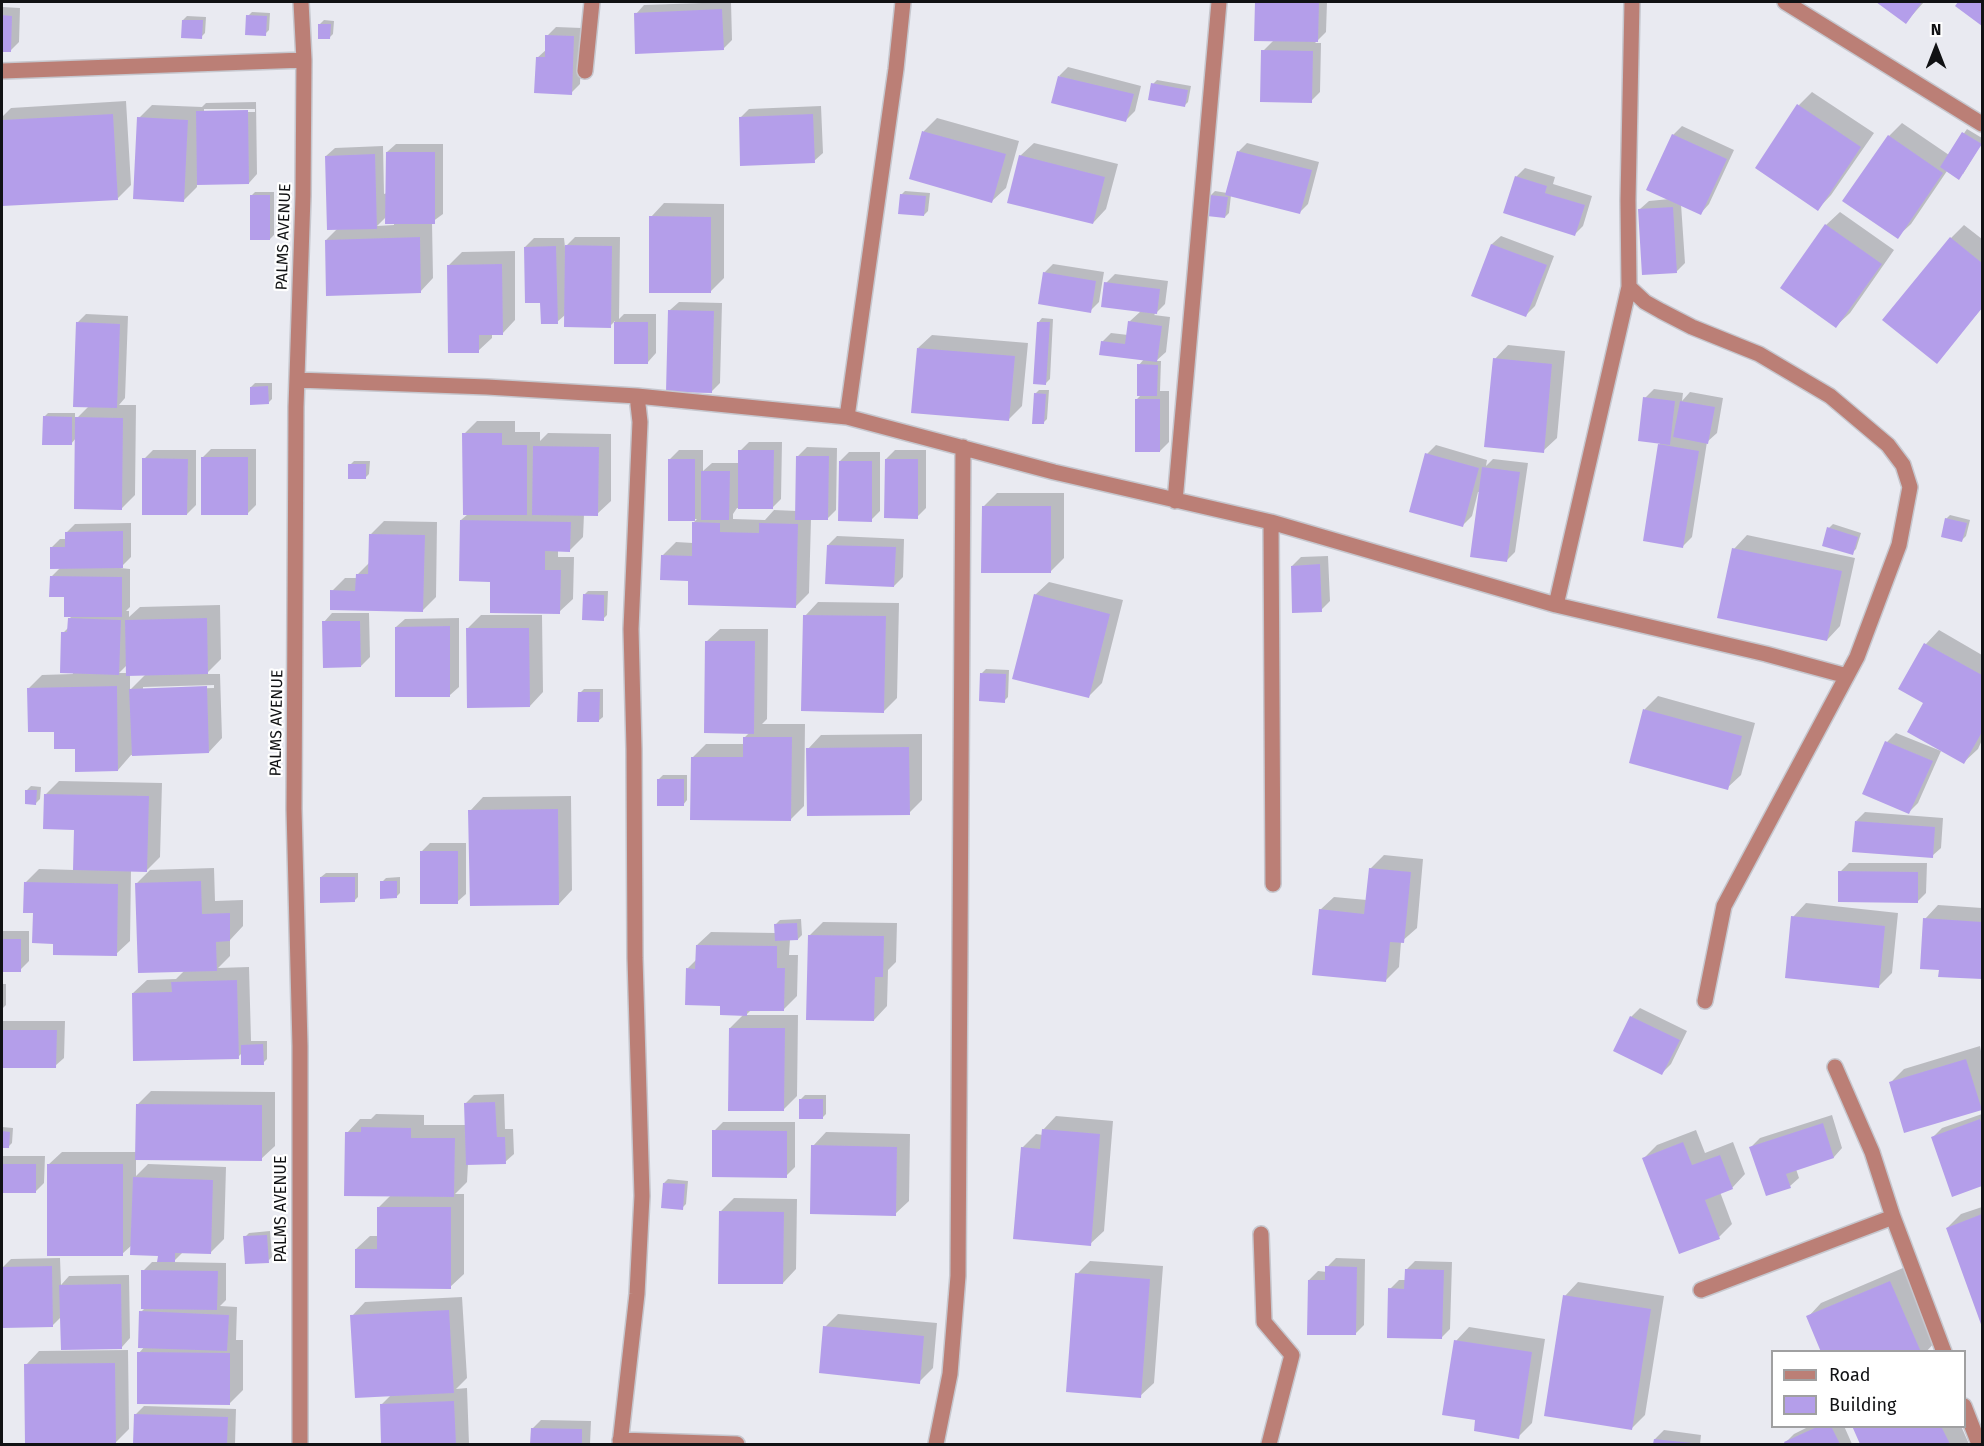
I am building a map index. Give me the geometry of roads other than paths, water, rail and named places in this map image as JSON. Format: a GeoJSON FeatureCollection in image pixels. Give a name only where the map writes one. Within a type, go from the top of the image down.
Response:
{"type":"FeatureCollection","features":[{"type":"Feature","properties":{"kind":"street","name":"PALMS AVENUE"},"geometry":{"type":"LineString","coordinates":[[300,1444],[300,1046],[294,809],[297,380],[303,196],[304,60],[301,2]]}},
{"type":"Feature","properties":{"kind":"street"},"geometry":{"type":"LineString","coordinates":[[585,71],[592,2]]}},
{"type":"Feature","properties":{"kind":"street"},"geometry":{"type":"LineString","coordinates":[[847,417],[896,69],[903,2]]}},
{"type":"Feature","properties":{"kind":"street"},"geometry":{"type":"LineString","coordinates":[[1174,501],[1220,2]]}},
{"type":"Feature","properties":{"kind":"street"},"geometry":{"type":"LineString","coordinates":[[1556,605],[1629,287],[1628,200],[1632,2]]}},
{"type":"Feature","properties":{"kind":"street"},"geometry":{"type":"LineString","coordinates":[[1785,2],[1983,124]]}},
{"type":"Feature","properties":{"kind":"street"},"geometry":{"type":"LineString","coordinates":[[2,71],[304,60]]}},
{"type":"Feature","properties":{"kind":"street"},"geometry":{"type":"LineString","coordinates":[[1629,287],[1645,302],[1661,311],[1692,327],[1759,354],[1830,396],[1887,445],[1903,465],[1910,487],[1899,544],[1857,657],[1724,906],[1705,1001]]}},
{"type":"Feature","properties":{"kind":"street"},"geometry":{"type":"LineString","coordinates":[[297,380],[487,387],[637,396],[847,417],[1174,501],[1271,522],[1556,605],[1766,654],[1847,676]]}},
{"type":"Feature","properties":{"kind":"street"},"geometry":{"type":"LineString","coordinates":[[637,396],[640,422],[631,629],[635,958],[642,1196],[637,1294],[620,1442],[737,1444]]}},
{"type":"Feature","properties":{"kind":"street"},"geometry":{"type":"LineString","coordinates":[[936,1444],[950,1374],[958,1276],[963,447]]}},
{"type":"Feature","properties":{"kind":"street"},"geometry":{"type":"LineString","coordinates":[[1271,522],[1273,884]]}},
{"type":"Feature","properties":{"kind":"street"},"geometry":{"type":"LineString","coordinates":[[1835,1067],[1872,1152],[1893,1217],[1943,1350]]}},
{"type":"Feature","properties":{"kind":"street"},"geometry":{"type":"LineString","coordinates":[[1701,1290],[1893,1217]]}},
{"type":"Feature","properties":{"kind":"street"},"geometry":{"type":"LineString","coordinates":[[1261,1234],[1263,1322],[1292,1355],[1269,1444]]}},
{"type":"Feature","properties":{"kind":"street"},"geometry":{"type":"LineString","coordinates":[[1966,1409],[1979,1444]]}}]}
